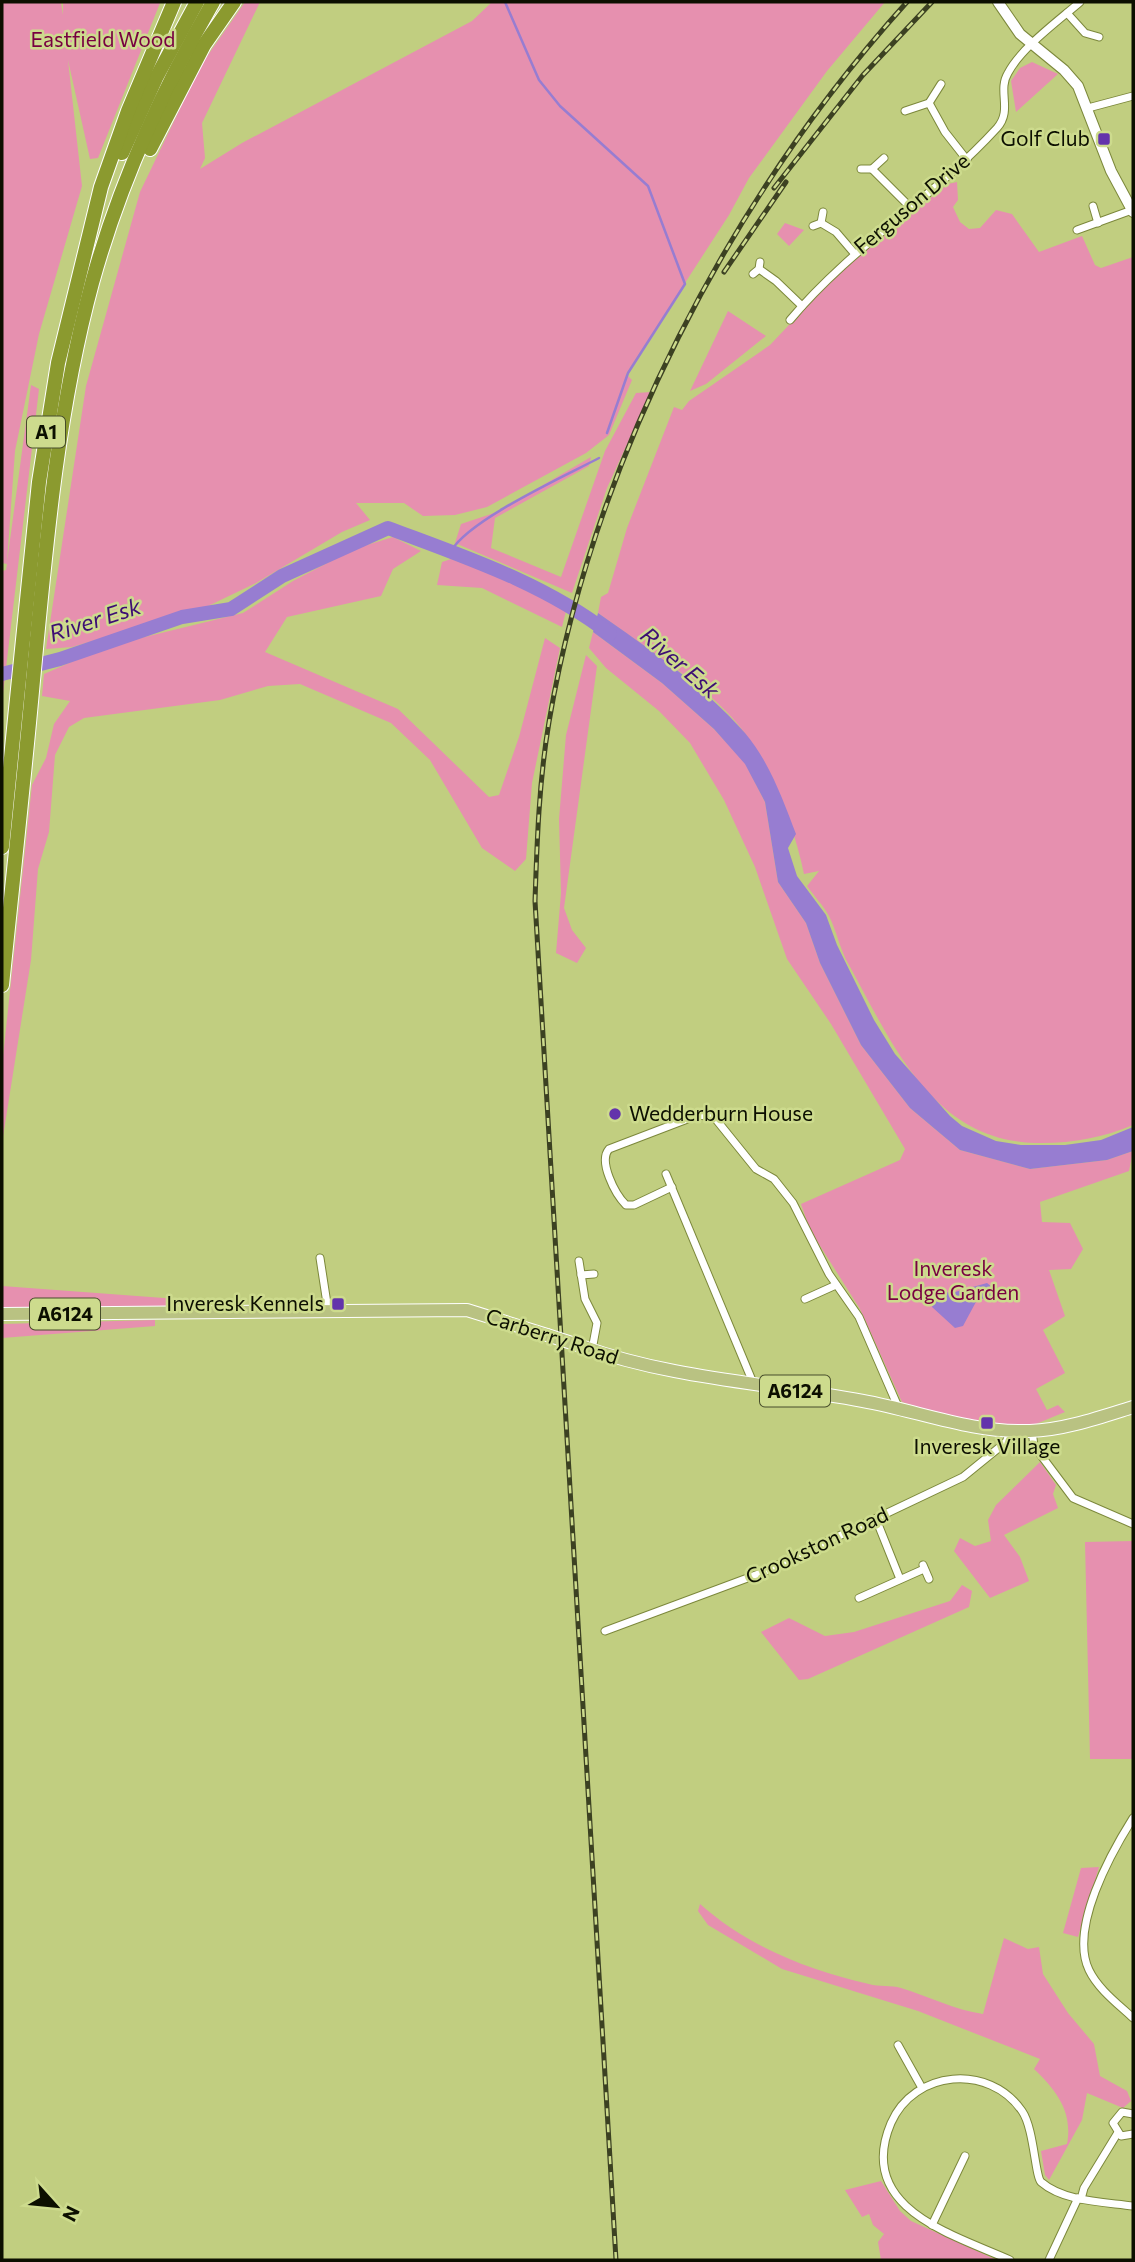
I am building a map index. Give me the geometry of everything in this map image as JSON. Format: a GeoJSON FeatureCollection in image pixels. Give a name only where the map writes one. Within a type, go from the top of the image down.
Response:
{"type":"FeatureCollection","features":[{"type":"Feature","properties":{"kind":"highway","name":"A1"},"geometry":{"type":"LineString","coordinates":[[2,985],[21,732],[52,390],[101,187],[128,111],[174,2]]}},
{"type":"Feature","properties":{"kind":"highway","name":"A1"},"geometry":{"type":"LineString","coordinates":[[83,263],[113,175],[134,125],[197,2]]}},
{"type":"Feature","properties":{"kind":"highway","name":"A1"},"geometry":{"type":"LineString","coordinates":[[33,607],[61,430],[86,306],[113,218],[136,156],[164,93],[213,2]]}},
{"type":"Feature","properties":{"kind":"highway","name":"A1"},"geometry":{"type":"LineString","coordinates":[[86,306],[152,144],[204,45],[234,2]]}},
{"type":"Feature","properties":{"kind":"highway","name":"A1"},"geometry":{"type":"LineString","coordinates":[[2,847],[21,732]]}},
{"type":"Feature","properties":{"kind":"main road"},"geometry":{"type":"LineString","coordinates":[[998,2],[1020,34],[1064,70],[1078,86],[1111,171],[1133,211]]}},
{"type":"Feature","properties":{"kind":"main road","name":"Carberry Road"},"geometry":{"type":"LineString","coordinates":[[2,1314],[227,1315],[328,1310],[467,1311],[667,1372],[862,1401],[966,1427],[1011,1431]]}},
{"type":"Feature","properties":{"kind":"main road","name":"A6124"},"geometry":{"type":"LineString","coordinates":[[1011,1431],[1032,1431],[1133,1407]]}},
{"type":"Feature","properties":{"kind":"street","name":"Ferguson Drive"},"geometry":{"type":"LineString","coordinates":[[790,320],[854,253],[912,209],[967,160],[1004,119],[1007,107],[1006,78],[1033,45],[1080,2]]}},
{"type":"Feature","properties":{"kind":"street"},"geometry":{"type":"LineString","coordinates":[[1067,13],[1085,33],[1099,37]]}},
{"type":"Feature","properties":{"kind":"street"},"geometry":{"type":"LineString","coordinates":[[905,111],[929,103],[941,84]]}},
{"type":"Feature","properties":{"kind":"street"},"geometry":{"type":"LineString","coordinates":[[1088,108],[1133,96]]}},
{"type":"Feature","properties":{"kind":"street"},"geometry":{"type":"LineString","coordinates":[[929,103],[945,132],[967,160]]}},
{"type":"Feature","properties":{"kind":"street"},"geometry":{"type":"LineString","coordinates":[[861,169],[872,169],[884,158]]}},
{"type":"Feature","properties":{"kind":"street"},"geometry":{"type":"LineString","coordinates":[[872,169],[912,209]]}},
{"type":"Feature","properties":{"kind":"street"},"geometry":{"type":"LineString","coordinates":[[1093,206],[1098,223]]}},
{"type":"Feature","properties":{"kind":"street"},"geometry":{"type":"LineString","coordinates":[[1077,230],[1133,211]]}},
{"type":"Feature","properties":{"kind":"street"},"geometry":{"type":"LineString","coordinates":[[823,212],[817,224],[836,232],[854,253]]}},
{"type":"Feature","properties":{"kind":"street"},"geometry":{"type":"LineString","coordinates":[[757,268],[776,281],[802,306]]}},
{"type":"Feature","properties":{"kind":"street"},"geometry":{"type":"LineString","coordinates":[[672,1188],[634,1205],[626,1205],[605,1164],[607,1151],[704,1114],[718,1121],[757,1169],[775,1179],[793,1203],[836,1285],[859,1317],[899,1409]]}},
{"type":"Feature","properties":{"kind":"street"},"geometry":{"type":"LineString","coordinates":[[666,1174],[754,1386]]}},
{"type":"Feature","properties":{"kind":"street"},"geometry":{"type":"LineString","coordinates":[[320,1258],[328,1310]]}},
{"type":"Feature","properties":{"kind":"street"},"geometry":{"type":"LineString","coordinates":[[579,1261],[585,1299],[597,1323],[586,1348]]}},
{"type":"Feature","properties":{"kind":"street"},"geometry":{"type":"LineString","coordinates":[[581,1275],[594,1274]]}},
{"type":"Feature","properties":{"kind":"street"},"geometry":{"type":"LineString","coordinates":[[805,1299],[836,1285]]}},
{"type":"Feature","properties":{"kind":"street","name":"Crookston Road"},"geometry":{"type":"LineString","coordinates":[[605,1630],[731,1586],[963,1477],[1006,1442],[1011,1431]]}},
{"type":"Feature","properties":{"kind":"street"},"geometry":{"type":"LineString","coordinates":[[1032,1431],[1034,1446],[1073,1498],[1133,1524]]}},
{"type":"Feature","properties":{"kind":"street"},"geometry":{"type":"LineString","coordinates":[[876,1519],[900,1579]]}},
{"type":"Feature","properties":{"kind":"street"},"geometry":{"type":"LineString","coordinates":[[859,1598],[924,1567],[929,1579]]}},
{"type":"Feature","properties":{"kind":"street"},"geometry":{"type":"LineString","coordinates":[[1132,1821],[1103,1872],[1083,1940],[1085,1960],[1091,1974],[1133,2018]]}},
{"type":"Feature","properties":{"kind":"street"},"geometry":{"type":"LineString","coordinates":[[898,2045],[922,2088]]}},
{"type":"Feature","properties":{"kind":"street"},"geometry":{"type":"LineString","coordinates":[[1010,2260],[914,2215],[899,2201],[887,2179],[884,2163],[892,2121],[907,2099],[922,2088],[957,2078],[984,2083],[1007,2095],[1028,2121],[1039,2179],[1079,2199],[1133,2206]]}},
{"type":"Feature","properties":{"kind":"street"},"geometry":{"type":"LineString","coordinates":[[1133,2114],[1126,2111],[1116,2116],[1113,2123],[1117,2134],[1125,2137],[1133,2134]]}},
{"type":"Feature","properties":{"kind":"street"},"geometry":{"type":"LineString","coordinates":[[1049,2260],[1084,2188],[1117,2134]]}},
{"type":"Feature","properties":{"kind":"street"},"geometry":{"type":"LineString","coordinates":[[932,2225],[965,2157]]}},
{"type":"Feature","properties":{"kind":"green space","name":"Eastfield Wood"},"geometry":{"type":"Polygon","coordinates":[[[2,2],[61,2],[63,15],[63,2],[160,3],[98,158],[90,159],[68,60],[82,186],[39,334],[15,451],[7,562],[31,385],[39,389],[2,702],[2,571],[6,570],[7,564],[2,563],[2,2]]]}},
{"type":"Feature","properties":{"kind":"green space"},"geometry":{"type":"Polygon","coordinates":[[[245,2],[260,2],[202,123],[205,158],[200,169],[242,143],[472,21],[492,2],[885,2],[827,71],[749,178],[729,215],[626,374],[632,380],[609,435],[586,453],[487,507],[455,515],[423,516],[404,503],[356,503],[370,520],[342,532],[256,583],[206,607],[72,647],[46,649],[86,386],[140,192],[201,65],[245,2]]]}},
{"type":"Feature","properties":{"kind":"green space"},"geometry":{"type":"Polygon","coordinates":[[[1032,62],[1058,74],[1016,112],[1011,81],[1020,68],[1032,62]]]}},
{"type":"Feature","properties":{"kind":"green space"},"geometry":{"type":"Polygon","coordinates":[[[957,182],[958,200],[953,207],[960,222],[969,229],[980,228],[996,210],[1012,214],[1039,252],[1082,236],[1095,265],[1101,268],[1133,257],[1133,1125],[1097,1137],[1073,1141],[1035,1143],[999,1138],[969,1125],[942,1106],[920,1082],[882,1025],[846,959],[829,916],[807,886],[819,871],[804,874],[782,802],[766,767],[747,736],[697,685],[598,613],[601,597],[608,593],[627,528],[674,407],[682,410],[689,401],[770,345],[840,271],[948,184],[957,182]]]}},
{"type":"Feature","properties":{"kind":"green space"},"geometry":{"type":"Polygon","coordinates":[[[785,223],[804,230],[789,246],[777,234],[785,223]]]}},
{"type":"Feature","properties":{"kind":"green space"},"geometry":{"type":"Polygon","coordinates":[[[728,311],[766,336],[706,384],[690,391],[728,311]]]}},
{"type":"Feature","properties":{"kind":"green space"},"geometry":{"type":"Polygon","coordinates":[[[651,392],[607,488],[572,593],[455,543],[461,524],[497,512],[591,457],[589,466],[495,518],[491,548],[561,577],[605,451],[636,393],[651,392]]]}},
{"type":"Feature","properties":{"kind":"green space"},"geometry":{"type":"Polygon","coordinates":[[[393,537],[421,551],[393,569],[381,596],[287,617],[265,652],[398,709],[489,797],[499,795],[519,737],[545,638],[560,648],[532,783],[526,859],[515,871],[482,848],[430,760],[391,723],[300,684],[268,686],[220,700],[84,718],[69,727],[55,755],[49,832],[38,869],[31,960],[2,1143],[2,1066],[32,785],[46,758],[54,724],[70,701],[42,696],[44,674],[108,646],[243,613],[293,581],[354,549],[393,537]]]}},
{"type":"Feature","properties":{"kind":"green space"},"geometry":{"type":"Polygon","coordinates":[[[451,559],[510,581],[566,611],[562,627],[482,588],[437,585],[442,562],[451,559]]]}},
{"type":"Feature","properties":{"kind":"green space","name":"Inveresk Lodge Garden"},"geometry":{"type":"Polygon","coordinates":[[[593,632],[662,683],[714,729],[745,763],[765,802],[778,882],[806,923],[820,963],[861,1045],[910,1108],[960,1150],[1030,1169],[1107,1160],[1133,1151],[1129,1171],[1040,1202],[1042,1222],[1070,1223],[1083,1249],[1071,1269],[1049,1270],[1065,1316],[1043,1330],[1065,1373],[1036,1389],[1047,1410],[1058,1405],[1065,1412],[1031,1426],[960,1420],[902,1402],[860,1309],[810,1230],[801,1204],[900,1160],[905,1149],[831,1024],[787,959],[755,867],[724,800],[690,743],[659,711],[606,668],[589,648],[593,632]]]}},
{"type":"Feature","properties":{"kind":"green space"},"geometry":{"type":"Polygon","coordinates":[[[586,655],[597,666],[564,908],[572,930],[586,948],[577,963],[556,953],[561,893],[559,819],[566,735],[586,655]]]}},
{"type":"Feature","properties":{"kind":"green space"},"geometry":{"type":"Polygon","coordinates":[[[2,1286],[191,1300],[191,1307],[2,1308],[2,1286]]]}},
{"type":"Feature","properties":{"kind":"green space"},"geometry":{"type":"Polygon","coordinates":[[[155,1320],[155,1326],[2,1338],[2,1324],[155,1320]]]}},
{"type":"Feature","properties":{"kind":"green space"},"geometry":{"type":"Polygon","coordinates":[[[1040,1462],[1056,1485],[1053,1494],[1058,1508],[1004,1535],[1020,1557],[1029,1581],[990,1598],[954,1551],[960,1538],[975,1546],[991,1541],[988,1520],[996,1505],[1040,1462]]]}},
{"type":"Feature","properties":{"kind":"green space"},"geometry":{"type":"Polygon","coordinates":[[[1133,1541],[1133,1759],[1090,1759],[1085,1542],[1133,1541]]]}},
{"type":"Feature","properties":{"kind":"green space"},"geometry":{"type":"Polygon","coordinates":[[[962,1585],[972,1591],[969,1607],[808,1679],[799,1680],[761,1632],[789,1618],[825,1636],[854,1632],[950,1601],[962,1585]]]}},
{"type":"Feature","properties":{"kind":"green space"},"geometry":{"type":"Polygon","coordinates":[[[1099,1867],[1078,1937],[1063,1933],[1081,1868],[1099,1867]]]}},
{"type":"Feature","properties":{"kind":"green space"},"geometry":{"type":"Polygon","coordinates":[[[700,1904],[718,1919],[758,1944],[801,1964],[869,1984],[901,1988],[983,2014],[1004,1938],[1028,1949],[1039,1947],[1043,1974],[1068,2013],[1094,2044],[1100,2076],[1127,2091],[1131,2101],[1123,2108],[1087,2093],[1082,2120],[1049,2180],[1045,2175],[1041,2151],[1067,2144],[1068,2122],[1056,2094],[1034,2069],[1040,2059],[918,2011],[782,1969],[708,1925],[698,1911],[700,1904]]]}},
{"type":"Feature","properties":{"kind":"green space"},"geometry":{"type":"Polygon","coordinates":[[[881,2181],[900,2211],[911,2221],[997,2260],[881,2260],[878,2242],[884,2234],[873,2225],[869,2214],[862,2217],[845,2190],[881,2181]]]}},
{"type":"Feature","properties":{"kind":"shaded area"},"geometry":{"type":"Polygon","coordinates":[[[598,613],[693,683],[729,716],[754,744],[775,781],[796,834],[788,848],[797,876],[826,915],[837,945],[874,1020],[895,1054],[950,1116],[962,1126],[996,1141],[1021,1145],[1065,1145],[1101,1140],[1133,1127],[1133,1151],[1107,1160],[1030,1169],[960,1150],[910,1108],[861,1045],[820,963],[806,923],[778,882],[765,802],[745,764],[714,729],[662,683],[593,632],[598,613]]]}},
{"type":"Feature","properties":{"kind":"shaded area"},"geometry":{"type":"Polygon","coordinates":[[[987,1283],[992,1287],[994,1296],[977,1300],[963,1326],[955,1328],[932,1307],[938,1293],[955,1292],[987,1283]]]}},
{"type":"Feature","properties":{"kind":"waterway"},"geometry":{"type":"LineString","coordinates":[[505,2],[539,80],[560,106],[648,186],[685,284],[628,373],[607,433]]}},
{"type":"Feature","properties":{"kind":"waterway"},"geometry":{"type":"LineString","coordinates":[[451,551],[461,539],[497,513],[599,458]]}},
{"type":"Feature","properties":{"kind":"waterway","name":"River Esk"},"geometry":{"type":"LineString","coordinates":[[2,674],[60,659],[182,617],[231,609],[282,576],[388,528],[475,561],[531,586],[585,616],[610,634]]}},
{"type":"Feature","properties":{"kind":"railway"},"geometry":{"type":"LineString","coordinates":[[616,2260],[535,901],[543,766],[549,722],[570,624],[599,527],[635,431],[678,337],[728,247],[783,160],[843,78],[907,2]]}},
{"type":"Feature","properties":{"kind":"railway"},"geometry":{"type":"LineString","coordinates":[[774,188],[863,75],[932,2]]}},
{"type":"Feature","properties":{"kind":"railway"},"geometry":{"type":"LineString","coordinates":[[724,272],[786,182]]}},
{"type":"Feature","properties":{"kind":"place","name":"Golf Club"},"geometry":{"type":"Point","coordinates":[1104,139]}},
{"type":"Feature","properties":{"kind":"place","name":"Wedderburn House"},"geometry":{"type":"Point","coordinates":[615,1114]}},
{"type":"Feature","properties":{"kind":"place","name":"Inveresk Kennels"},"geometry":{"type":"Point","coordinates":[338,1304]}},
{"type":"Feature","properties":{"kind":"place","name":"Inveresk Village"},"geometry":{"type":"Point","coordinates":[987,1423]}}]}
